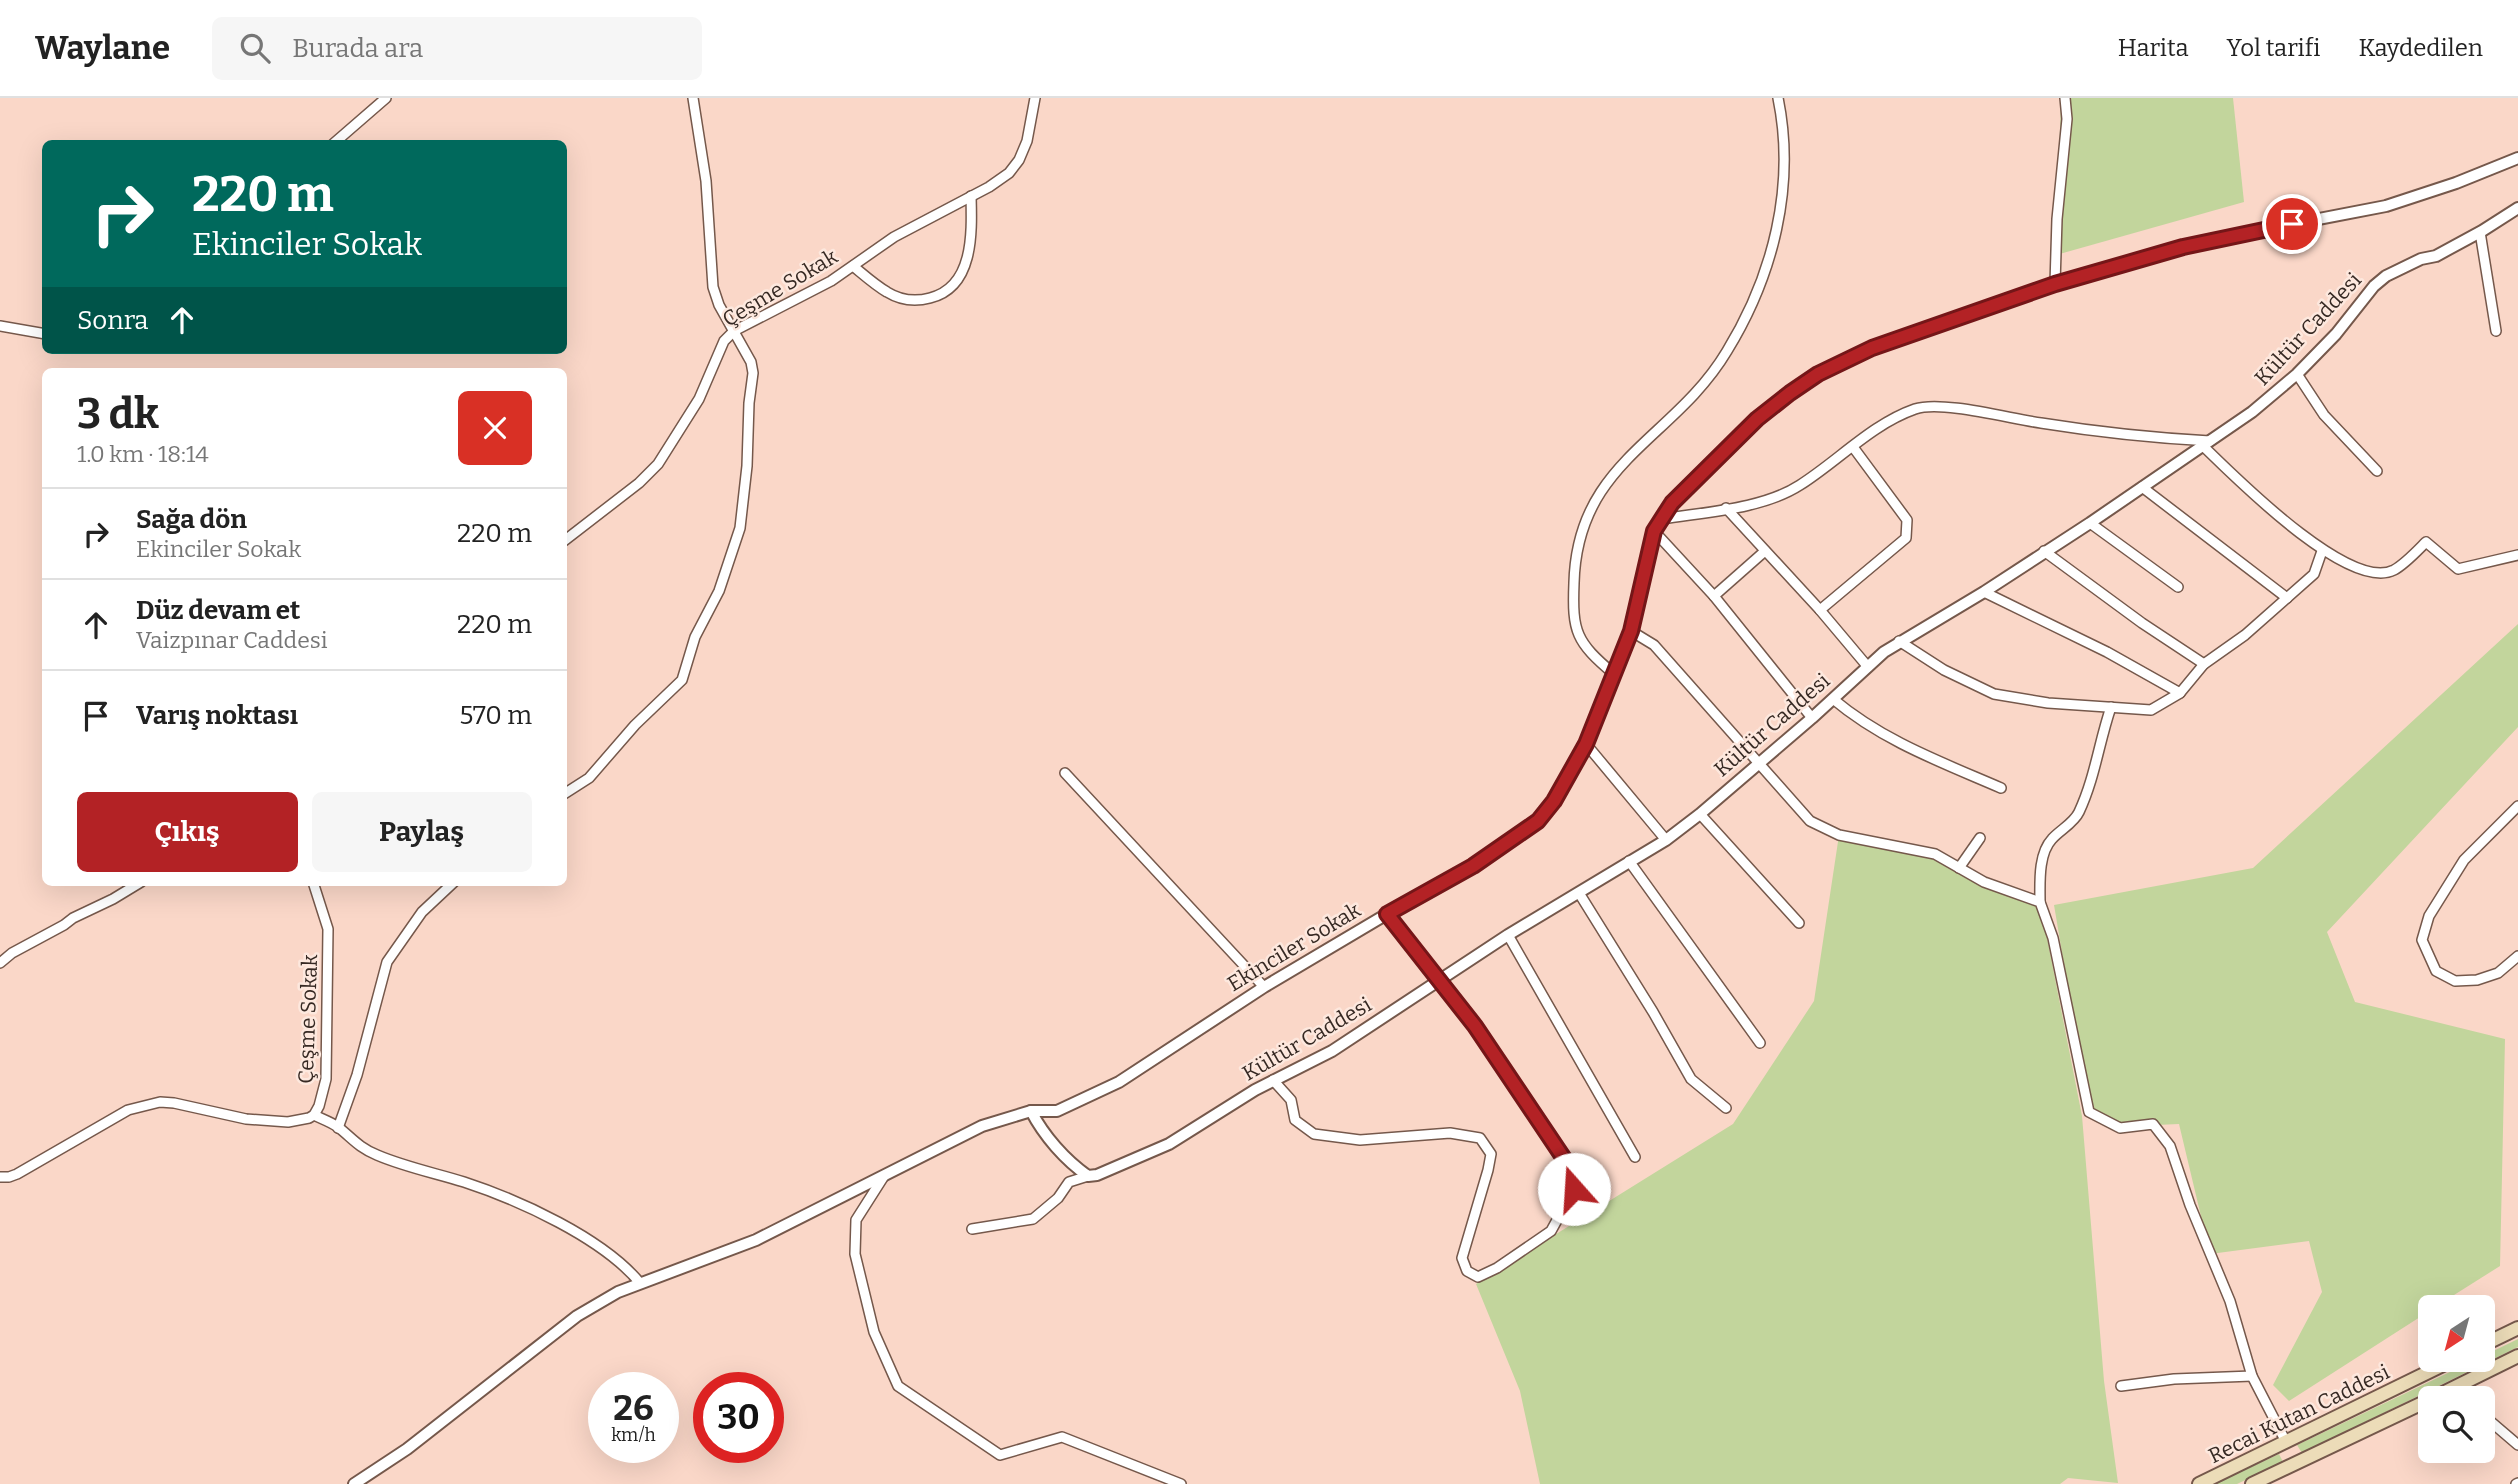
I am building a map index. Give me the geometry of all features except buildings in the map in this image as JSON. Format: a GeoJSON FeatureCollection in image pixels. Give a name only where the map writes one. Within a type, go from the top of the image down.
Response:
{"type":"FeatureCollection","features":[{"type":"Feature","properties":{"kind":"main road"},"geometry":{"type":"LineString","coordinates":[[2496,1339],[2518,1328]]}},
{"type":"Feature","properties":{"kind":"main road","name":"Recai Kutan Caddesi"},"geometry":{"type":"LineString","coordinates":[[2459,1386],[2518,1356]]}},
{"type":"Feature","properties":{"kind":"main road","name":"Recai Kutan Caddesi"},"geometry":{"type":"LineString","coordinates":[[2199,1484],[2429,1372]]}},
{"type":"Feature","properties":{"kind":"main road","name":"Recai Kutan Caddesi"},"geometry":{"type":"LineString","coordinates":[[2252,1484],[2418,1406]]}},
{"type":"Feature","properties":{"kind":"street"},"geometry":{"type":"LineString","coordinates":[[338,140],[386,98]]}},
{"type":"Feature","properties":{"kind":"street"},"geometry":{"type":"LineString","coordinates":[[567,792],[589,778],[635,725],[682,680],[695,637],[719,591],[740,528],[753,373],[751,362],[719,305],[713,287],[706,181],[692,98]]}},
{"type":"Feature","properties":{"kind":"street","name":"Çeşme Sokak"},"geometry":{"type":"LineString","coordinates":[[567,539],[639,483],[658,464],[699,399],[724,341],[734,331],[806,296],[894,237],[971,197],[1009,173],[1019,160],[1027,141],[1035,98]]}},
{"type":"Feature","properties":{"kind":"street"},"geometry":{"type":"LineString","coordinates":[[1614,674],[1595,658],[1575,630],[1574,575],[1579,545],[1590,511],[1609,478],[1693,395],[1713,371],[1726,355],[1755,299],[1774,240],[1782,200],[1785,131],[1778,98]]}},
{"type":"Feature","properties":{"kind":"street"},"geometry":{"type":"LineString","coordinates":[[2055,284],[2057,219],[2067,119],[2065,98]]}},
{"type":"Feature","properties":{"kind":"street","name":"Ekinciler Sokak"},"geometry":{"type":"LineString","coordinates":[[355,1484],[407,1448],[577,1317],[618,1292],[756,1240],[982,1126],[1031,1111],[1056,1111],[1119,1082],[1264,987],[1473,866],[1538,821],[1569,777],[1586,744],[1631,631],[1654,531],[1661,519],[1672,503],[1757,419],[1818,374],[1872,348],[2055,284],[2220,238],[2386,206],[2456,183],[2518,158]]}},
{"type":"Feature","properties":{"kind":"street"},"geometry":{"type":"LineString","coordinates":[[853,265],[876,285],[897,297],[923,300],[944,293],[957,282],[965,263],[971,237],[971,197]]}},
{"type":"Feature","properties":{"kind":"street","name":"Kültür Caddesi"},"geometry":{"type":"LineString","coordinates":[[1088,1176],[1112,1169],[1169,1144],[1273,1080],[1332,1051],[1508,935],[1666,840],[1700,814],[1899,641],[1984,592],[2168,472],[2252,412],[2297,374],[2336,334],[2374,286],[2386,276],[2421,259],[2436,256],[2518,208]]}},
{"type":"Feature","properties":{"kind":"street"},"geometry":{"type":"LineString","coordinates":[[2480,232],[2496,331]]}},
{"type":"Feature","properties":{"kind":"street"},"geometry":{"type":"LineString","coordinates":[[0,326],[42,333]]}},
{"type":"Feature","properties":{"kind":"street"},"geometry":{"type":"LineString","coordinates":[[2297,374],[2324,415],[2377,471]]}},
{"type":"Feature","properties":{"kind":"street"},"geometry":{"type":"LineString","coordinates":[[1661,519],[1767,501],[1798,487],[1886,423],[1917,408],[1949,408],[2042,424],[2207,443],[2254,496],[2322,551],[2374,574],[2393,571],[2426,542],[2458,569],[2518,555]]}},
{"type":"Feature","properties":{"kind":"street"},"geometry":{"type":"LineString","coordinates":[[1820,610],[1906,538],[1908,520],[1853,447]]}},
{"type":"Feature","properties":{"kind":"street"},"geometry":{"type":"LineString","coordinates":[[2142,487],[2287,598]]}},
{"type":"Feature","properties":{"kind":"street"},"geometry":{"type":"LineString","coordinates":[[1726,508],[1820,610],[1868,667]]}},
{"type":"Feature","properties":{"kind":"street"},"geometry":{"type":"LineString","coordinates":[[2090,523],[2178,587]]}},
{"type":"Feature","properties":{"kind":"street"},"geometry":{"type":"LineString","coordinates":[[1654,531],[1714,596],[1812,718]]}},
{"type":"Feature","properties":{"kind":"street"},"geometry":{"type":"LineString","coordinates":[[1714,596],[1765,551]]}},
{"type":"Feature","properties":{"kind":"street"},"geometry":{"type":"LineString","coordinates":[[2045,551],[2204,664]]}},
{"type":"Feature","properties":{"kind":"street"},"geometry":{"type":"LineString","coordinates":[[1899,641],[1944,670],[1994,694],[2048,703],[2151,710],[2180,693],[2204,664],[2245,635],[2314,574],[2322,551]]}},
{"type":"Feature","properties":{"kind":"street"},"geometry":{"type":"LineString","coordinates":[[1984,592],[2107,652],[2180,693]]}},
{"type":"Feature","properties":{"kind":"street"},"geometry":{"type":"LineString","coordinates":[[1631,631],[1654,645],[1810,821],[1839,835],[1935,854],[1984,883],[2040,902]]}},
{"type":"Feature","properties":{"kind":"street"},"geometry":{"type":"LineString","coordinates":[[1833,699],[1860,721],[1918,753],[2001,788]]}},
{"type":"Feature","properties":{"kind":"street"},"geometry":{"type":"LineString","coordinates":[[2111,707],[2102,731],[2094,776],[2077,816],[2049,841],[2041,866],[2040,902],[2053,938],[2089,1112],[2120,1128],[2153,1124],[2170,1146],[2190,1205],[2230,1301],[2252,1376],[2286,1442]]}},
{"type":"Feature","properties":{"kind":"street"},"geometry":{"type":"LineString","coordinates":[[1586,744],[1666,840]]}},
{"type":"Feature","properties":{"kind":"street"},"geometry":{"type":"LineString","coordinates":[[1065,773],[1264,987]]}},
{"type":"Feature","properties":{"kind":"street"},"geometry":{"type":"LineString","coordinates":[[2518,806],[2464,860],[2429,916],[2422,940],[2436,971],[2455,981],[2477,980],[2498,973],[2518,957]]}},
{"type":"Feature","properties":{"kind":"street"},"geometry":{"type":"LineString","coordinates":[[1700,814],[1799,923]]}},
{"type":"Feature","properties":{"kind":"street"},"geometry":{"type":"LineString","coordinates":[[1959,868],[1980,838]]}},
{"type":"Feature","properties":{"kind":"street"},"geometry":{"type":"LineString","coordinates":[[1629,861],[1760,1043]]}},
{"type":"Feature","properties":{"kind":"street"},"geometry":{"type":"LineString","coordinates":[[0,962],[83,912],[134,886]]}},
{"type":"Feature","properties":{"kind":"street","name":"Çeşme Sokak"},"geometry":{"type":"LineString","coordinates":[[0,1177],[17,1174],[118,1115],[147,1104],[174,1103],[246,1119],[288,1122],[314,1115],[320,1106],[326,1079],[328,929],[314,886]]}},
{"type":"Feature","properties":{"kind":"street"},"geometry":{"type":"LineString","coordinates":[[338,1128],[357,1075],[387,962],[422,912],[450,886]]}},
{"type":"Feature","properties":{"kind":"street"},"geometry":{"type":"LineString","coordinates":[[1579,893],[1691,1079],[1726,1108]]}},
{"type":"Feature","properties":{"kind":"street"},"geometry":{"type":"LineString","coordinates":[[1273,1080],[1291,1100],[1295,1120],[1314,1134],[1360,1140],[1450,1133],[1480,1138],[1491,1154],[1462,1258],[1467,1271],[1478,1277],[1497,1268],[1551,1231],[1574,1189],[1569,1166],[1475,1026],[1387,914]]}},
{"type":"Feature","properties":{"kind":"street"},"geometry":{"type":"LineString","coordinates":[[1508,935],[1635,1157]]}},
{"type":"Feature","properties":{"kind":"street"},"geometry":{"type":"LineString","coordinates":[[972,1229],[1033,1219],[1058,1198],[1069,1182],[1088,1176],[1041,1131],[1031,1111]]}},
{"type":"Feature","properties":{"kind":"street"},"geometry":{"type":"LineString","coordinates":[[314,1115],[376,1155],[467,1183],[559,1224],[610,1254],[628,1269],[639,1283]]}},
{"type":"Feature","properties":{"kind":"street"},"geometry":{"type":"LineString","coordinates":[[885,1174],[856,1220],[855,1254],[874,1332],[898,1386],[1000,1455],[1062,1437],[1181,1484]]}},
{"type":"Feature","properties":{"kind":"street"},"geometry":{"type":"LineString","coordinates":[[2121,1386],[2174,1379],[2252,1376]]}},
{"type":"Feature","properties":{"kind":"street"},"geometry":{"type":"LineString","coordinates":[[2495,1425],[2518,1445]]}},
{"type":"Feature","properties":{"kind":"street"},"geometry":{"type":"LineString","coordinates":[[1149,1484],[1149,1481],[1158,1476]]}},
{"type":"Feature","properties":{"kind":"green space"},"geometry":{"type":"Polygon","coordinates":[[[2061,98],[2233,98],[2244,202],[2056,255],[2061,98]]]}},
{"type":"Feature","properties":{"kind":"green space"},"geometry":{"type":"Polygon","coordinates":[[[2518,624],[2518,727],[2327,932],[2355,1002],[2505,1039],[2500,1266],[2454,1295],[2418,1295],[2418,1318],[2289,1401],[2273,1385],[2322,1292],[2309,1241],[2210,1254],[2179,1124],[2133,1126],[2089,1112],[2054,905],[2253,868],[2518,624]]]}},
{"type":"Feature","properties":{"kind":"green space"},"geometry":{"type":"Polygon","coordinates":[[[1839,835],[1935,854],[2040,902],[2082,1116],[2104,1381],[2118,1483],[2068,1478],[2060,1484],[1540,1484],[1520,1391],[1476,1284],[1733,1124],[1814,1001],[1839,835]]]}},
{"type":"Feature","properties":{"kind":"green space"},"geometry":{"type":"Polygon","coordinates":[[[2518,1339],[2518,1347],[2496,1358],[2496,1350],[2518,1339]]]}},
{"type":"Feature","properties":{"kind":"green space"},"geometry":{"type":"Polygon","coordinates":[[[2450,1372],[2467,1372],[2439,1386],[2421,1386],[2450,1372]]]}},
{"type":"Feature","properties":{"kind":"green space"},"geometry":{"type":"Polygon","coordinates":[[[2418,1387],[2418,1396],[2302,1453],[2297,1445],[2418,1387]]]}},
{"type":"Feature","properties":{"kind":"green space"},"geometry":{"type":"Polygon","coordinates":[[[2279,1454],[2283,1462],[2237,1484],[2214,1484],[2279,1454]]]}},
{"type":"Feature","properties":{"kind":"route"},"geometry":{"type":"LineString","coordinates":[[1574,1189],[1569,1166],[1475,1026],[1387,914],[1473,866],[1538,821],[1554,801],[1586,744],[1631,631],[1649,546],[1654,531],[1672,503],[1757,419],[1818,374],[1850,357],[2055,284],[2183,247],[2292,224]]}}]}
